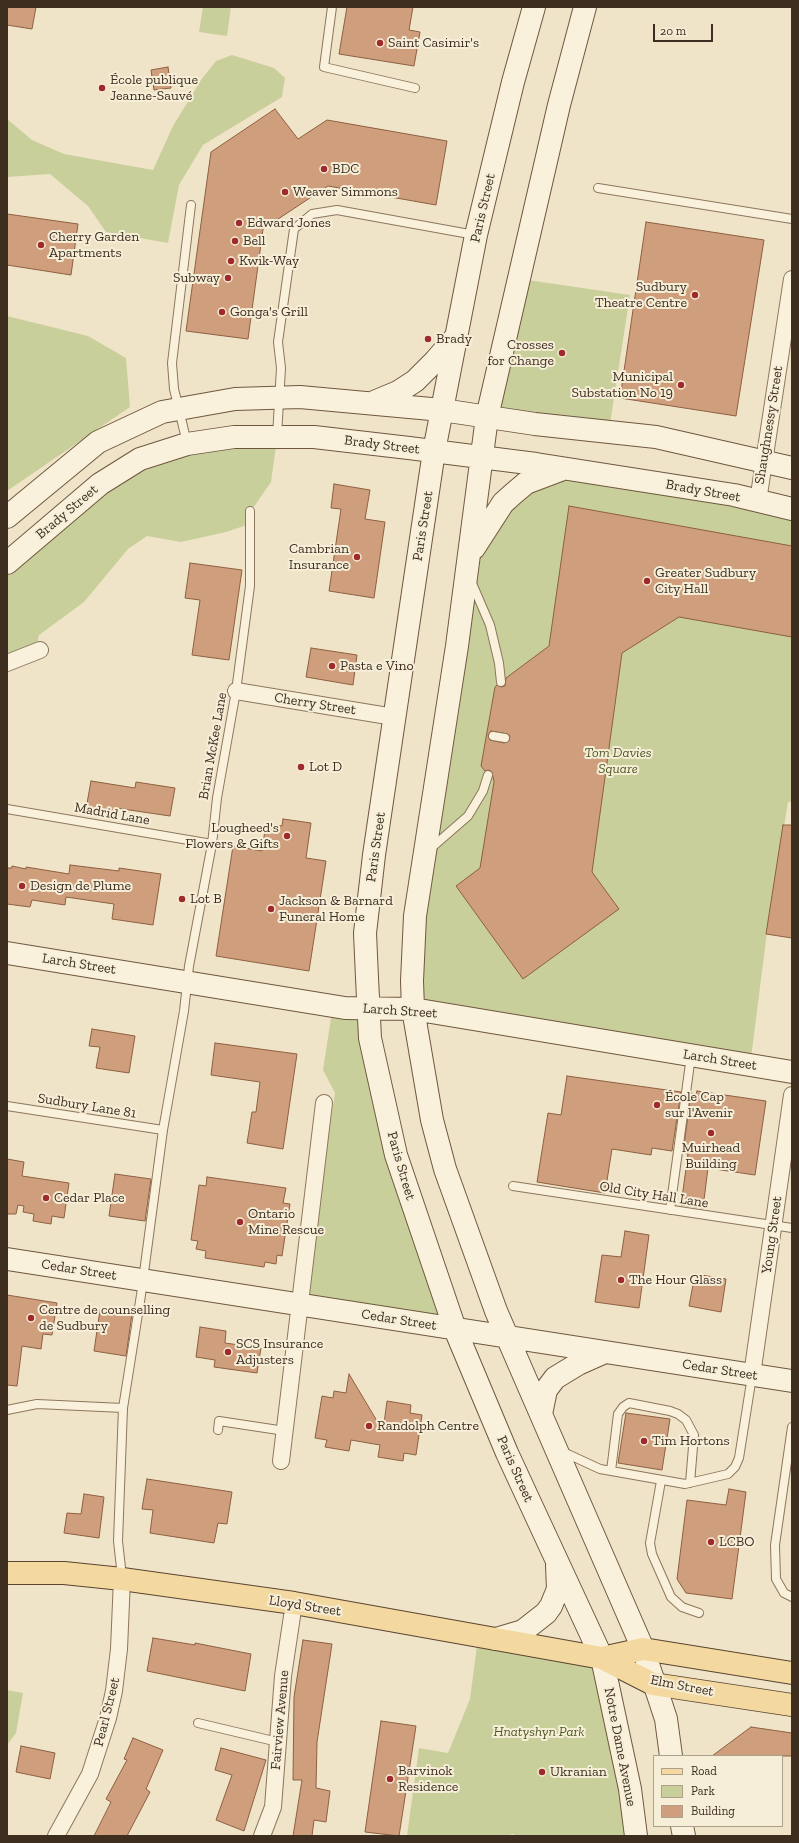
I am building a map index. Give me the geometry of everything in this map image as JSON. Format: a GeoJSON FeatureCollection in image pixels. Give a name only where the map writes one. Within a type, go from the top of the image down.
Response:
{"type":"FeatureCollection","features":[{"type":"Feature","properties":{"kind":"main road","name":"Paris Street"},"geometry":{"type":"LineString","coordinates":[[534,7],[512,82],[476,235],[434,451],[374,855],[365,933],[370,1038],[396,1154],[455,1329],[507,1453],[602,1658]]}},
{"type":"Feature","properties":{"kind":"main road"},"geometry":{"type":"LineString","coordinates":[[585,7],[558,105],[487,417],[468,564],[415,916],[412,981],[413,1009],[432,1120],[445,1169],[496,1311],[643,1649],[653,1684],[666,1718],[671,1755]]}},
{"type":"Feature","properties":{"kind":"main road"},"geometry":{"type":"LineString","coordinates":[[373,403],[398,392],[415,381],[456,337]]}},
{"type":"Feature","properties":{"kind":"main road"},"geometry":{"type":"LineString","coordinates":[[7,517],[98,442],[162,412],[235,399],[300,397],[442,410],[487,417],[656,437],[792,468]]}},
{"type":"Feature","properties":{"kind":"main road","name":"Brady Street"},"geometry":{"type":"LineString","coordinates":[[7,563],[100,484],[140,459],[187,444],[234,437],[314,437],[483,457],[734,495],[792,508]]}},
{"type":"Feature","properties":{"kind":"main road"},"geometry":{"type":"LineString","coordinates":[[468,564],[486,527],[503,503],[526,483],[564,469]]}},
{"type":"Feature","properties":{"kind":"main road","name":"Larch Street"},"geometry":{"type":"LineString","coordinates":[[7,952],[345,1008],[369,1007],[413,1009],[792,1072]]}},
{"type":"Feature","properties":{"kind":"main road","name":"Cedar Street"},"geometry":{"type":"LineString","coordinates":[[7,1259],[792,1381]]}},
{"type":"Feature","properties":{"kind":"main road"},"geometry":{"type":"LineString","coordinates":[[541,1414],[546,1390],[556,1378],[578,1364],[604,1352]]}},
{"type":"Feature","properties":{"kind":"main road"},"geometry":{"type":"LineString","coordinates":[[496,1639],[523,1631],[546,1613],[551,1606],[558,1589],[556,1560]]}},
{"type":"Feature","properties":{"kind":"main road","name":"Lloyd Street"},"geometry":{"type":"LineString","coordinates":[[7,1573],[64,1573],[122,1579],[294,1603],[602,1658]]}},
{"type":"Feature","properties":{"kind":"main road","name":"Elm Street"},"geometry":{"type":"LineString","coordinates":[[602,1658],[643,1649],[792,1673]]}},
{"type":"Feature","properties":{"kind":"main road","name":"Elm Street"},"geometry":{"type":"LineString","coordinates":[[602,1658],[653,1684],[792,1705]]}},
{"type":"Feature","properties":{"kind":"main road","name":"Notre Dame Avenue"},"geometry":{"type":"LineString","coordinates":[[602,1658],[630,1789],[636,1836]]}},
{"type":"Feature","properties":{"kind":"street","name":"Shaughnessy Street"},"geometry":{"type":"LineString","coordinates":[[758,501],[792,279]]}},
{"type":"Feature","properties":{"kind":"street"},"geometry":{"type":"LineString","coordinates":[[7,664],[40,650]]}},
{"type":"Feature","properties":{"kind":"street","name":"Cherry Street"},"geometry":{"type":"LineString","coordinates":[[236,691],[394,717]]}},
{"type":"Feature","properties":{"kind":"street","name":"Young Street"},"geometry":{"type":"LineString","coordinates":[[752,1375],[792,1095]]}},
{"type":"Feature","properties":{"kind":"street"},"geometry":{"type":"LineString","coordinates":[[281,1461],[324,1103]]}},
{"type":"Feature","properties":{"kind":"street","name":"Pearl Street"},"geometry":{"type":"LineString","coordinates":[[56,1836],[90,1774],[108,1718],[114,1691],[120,1649],[122,1579]]}},
{"type":"Feature","properties":{"kind":"street","name":"Fairview Avenue"},"geometry":{"type":"LineString","coordinates":[[262,1836],[273,1807],[283,1676],[294,1603]]}},
{"type":"Feature","properties":{"kind":"lane"},"geometry":{"type":"LineString","coordinates":[[332,7],[324,67],[415,88]]}},
{"type":"Feature","properties":{"kind":"lane"},"geometry":{"type":"LineString","coordinates":[[598,188],[792,219]]}},
{"type":"Feature","properties":{"kind":"lane"},"geometry":{"type":"LineString","coordinates":[[187,444],[178,409],[172,363],[191,205]]}},
{"type":"Feature","properties":{"kind":"lane"},"geometry":{"type":"LineString","coordinates":[[277,437],[280,398],[278,342],[294,229],[312,214],[337,210],[476,235]]}},
{"type":"Feature","properties":{"kind":"lane","name":"Brian McKee Lane"},"geometry":{"type":"LineString","coordinates":[[122,1579],[118,1541],[122,1408],[143,1281],[163,1130],[212,844],[217,798],[236,691],[250,586],[250,511]]}},
{"type":"Feature","properties":{"kind":"lane"},"geometry":{"type":"LineString","coordinates":[[468,564],[490,626],[499,663],[501,682]]}},
{"type":"Feature","properties":{"kind":"lane"},"geometry":{"type":"LineString","coordinates":[[493,736],[505,738]]}},
{"type":"Feature","properties":{"kind":"lane"},"geometry":{"type":"LineString","coordinates":[[425,854],[468,816],[483,791],[488,775]]}},
{"type":"Feature","properties":{"kind":"lane","name":"Madrid Lane"},"geometry":{"type":"LineString","coordinates":[[7,809],[212,844]]}},
{"type":"Feature","properties":{"kind":"lane"},"geometry":{"type":"LineString","coordinates":[[670,1210],[691,1055]]}},
{"type":"Feature","properties":{"kind":"lane","name":"Sudbury Lane 81"},"geometry":{"type":"LineString","coordinates":[[7,1106],[163,1130]]}},
{"type":"Feature","properties":{"kind":"lane","name":"Old City Hall Lane"},"geometry":{"type":"LineString","coordinates":[[513,1186],[792,1228]]}},
{"type":"Feature","properties":{"kind":"lane"},"geometry":{"type":"LineString","coordinates":[[556,1448],[589,1465],[611,1472],[661,1481],[690,1483],[728,1474],[735,1467],[739,1458],[752,1375]]}},
{"type":"Feature","properties":{"kind":"lane"},"geometry":{"type":"LineString","coordinates":[[611,1472],[618,1414],[622,1407],[630,1403],[670,1411],[678,1414],[686,1420],[694,1435],[690,1483]]}},
{"type":"Feature","properties":{"kind":"lane"},"geometry":{"type":"LineString","coordinates":[[7,1410],[37,1404],[122,1408]]}},
{"type":"Feature","properties":{"kind":"lane"},"geometry":{"type":"LineString","coordinates":[[218,1430],[219,1421],[285,1431]]}},
{"type":"Feature","properties":{"kind":"lane"},"geometry":{"type":"LineString","coordinates":[[792,1427],[775,1545],[776,1579],[784,1593],[792,1597]]}},
{"type":"Feature","properties":{"kind":"lane"},"geometry":{"type":"LineString","coordinates":[[661,1481],[650,1543],[652,1554],[671,1596],[682,1607],[699,1613]]}},
{"type":"Feature","properties":{"kind":"lane"},"geometry":{"type":"LineString","coordinates":[[198,1723],[278,1742]]}},
{"type":"Feature","properties":{"kind":"green space"},"geometry":{"type":"Polygon","coordinates":[[[203,7],[231,7],[227,36],[199,32],[203,7]]]}},
{"type":"Feature","properties":{"kind":"green space"},"geometry":{"type":"Polygon","coordinates":[[[232,55],[274,68],[285,78],[282,97],[203,145],[179,185],[168,243],[106,232],[88,206],[50,174],[7,177],[7,119],[32,140],[64,154],[153,170],[173,126],[201,80],[216,61],[232,55]]]}},
{"type":"Feature","properties":{"kind":"green space"},"geometry":{"type":"Polygon","coordinates":[[[521,279],[630,295],[609,430],[489,415],[521,279]]]}},
{"type":"Feature","properties":{"kind":"green space"},"geometry":{"type":"Polygon","coordinates":[[[7,316],[88,336],[126,358],[130,407],[7,491],[7,316]]]}},
{"type":"Feature","properties":{"kind":"green space"},"geometry":{"type":"Polygon","coordinates":[[[277,439],[271,482],[251,511],[253,523],[226,532],[181,542],[147,536],[128,549],[84,602],[39,635],[35,653],[7,665],[7,565],[140,460],[277,439]]]}},
{"type":"Feature","properties":{"kind":"green space","name":"Tom Davies Square"},"geometry":{"type":"Polygon","coordinates":[[[564,470],[792,510],[792,802],[788,802],[767,932],[750,1066],[415,1011],[414,979],[471,557],[504,504],[564,470]]]}},
{"type":"Feature","properties":{"kind":"green space"},"geometry":{"type":"Polygon","coordinates":[[[333,1005],[367,1006],[453,1327],[302,1304],[335,1093],[323,1070],[333,1005]]]}},
{"type":"Feature","properties":{"kind":"green space","name":"Hnatyshyn Park"},"geometry":{"type":"Polygon","coordinates":[[[478,1638],[600,1659],[634,1836],[515,1836],[513,1834],[506,1836],[407,1836],[419,1748],[448,1753],[470,1699],[478,1638]]]}},
{"type":"Feature","properties":{"kind":"green space"},"geometry":{"type":"Polygon","coordinates":[[[7,1690],[23,1693],[16,1733],[7,1745],[7,1690]]]}},
{"type":"Feature","properties":{"kind":"building"},"geometry":{"type":"Polygon","coordinates":[[[7,7],[36,7],[32,29],[7,25],[7,7]]]}},
{"type":"Feature","properties":{"kind":"building","name":"Saint Casimir's"},"geometry":{"type":"Polygon","coordinates":[[[347,7],[413,7],[409,30],[420,32],[414,66],[339,54],[347,7]]]}},
{"type":"Feature","properties":{"kind":"building"},"geometry":{"type":"Polygon","coordinates":[[[168,67],[171,88],[154,90],[151,70],[168,67]]]}},
{"type":"Feature","properties":{"kind":"building"},"geometry":{"type":"Polygon","coordinates":[[[275,109],[298,139],[327,120],[447,141],[436,205],[328,186],[263,229],[248,339],[186,331],[211,152],[275,109]]]}},
{"type":"Feature","properties":{"kind":"building","name":"Cherry Garden Apartments"},"geometry":{"type":"Polygon","coordinates":[[[7,214],[78,224],[71,275],[7,265],[7,214]]]}},
{"type":"Feature","properties":{"kind":"building","name":"Sudbury Theatre Centre"},"geometry":{"type":"Polygon","coordinates":[[[646,222],[764,240],[736,416],[620,398],[646,222]]]}},
{"type":"Feature","properties":{"kind":"building","name":"Cambrian Insurance"},"geometry":{"type":"Polygon","coordinates":[[[334,484],[370,490],[365,519],[385,522],[374,598],[329,591],[341,509],[331,508],[334,484]]]}},
{"type":"Feature","properties":{"kind":"building"},"geometry":{"type":"Polygon","coordinates":[[[569,506],[792,546],[792,637],[679,617],[622,653],[592,872],[619,909],[523,979],[456,886],[480,868],[494,782],[492,772],[489,770],[485,771],[481,766],[495,687],[497,685],[501,687],[505,686],[506,678],[549,646],[569,506]],[[491,731],[488,735],[490,740],[504,743],[509,741],[510,736],[508,734],[491,731]]]}},
{"type":"Feature","properties":{"kind":"building"},"geometry":{"type":"Polygon","coordinates":[[[190,563],[242,570],[229,660],[192,655],[200,600],[185,598],[190,563]]]}},
{"type":"Feature","properties":{"kind":"building","name":"Pasta e Vino"},"geometry":{"type":"Polygon","coordinates":[[[311,648],[357,655],[353,685],[306,677],[311,648]]]}},
{"type":"Feature","properties":{"kind":"building"},"geometry":{"type":"Polygon","coordinates":[[[91,781],[135,788],[136,782],[175,788],[170,816],[116,808],[115,814],[86,809],[91,781]]]}},
{"type":"Feature","properties":{"kind":"building","name":"Jackson & Barnard Funeral Home"},"geometry":{"type":"Polygon","coordinates":[[[283,819],[311,823],[306,858],[326,861],[309,971],[216,956],[233,846],[262,851],[266,823],[282,826],[283,819]]]}},
{"type":"Feature","properties":{"kind":"building"},"geometry":{"type":"Polygon","coordinates":[[[783,825],[792,825],[792,938],[766,934],[783,825]]]}},
{"type":"Feature","properties":{"kind":"building"},"geometry":{"type":"Polygon","coordinates":[[[70,865],[119,871],[119,868],[161,874],[153,925],[112,919],[114,904],[66,897],[65,905],[32,900],[30,907],[7,904],[7,868],[12,868],[12,866],[26,869],[26,867],[69,874],[70,865]]]}},
{"type":"Feature","properties":{"kind":"building"},"geometry":{"type":"Polygon","coordinates":[[[92,1029],[135,1036],[129,1073],[96,1068],[100,1047],[89,1046],[92,1029]]]}},
{"type":"Feature","properties":{"kind":"building"},"geometry":{"type":"Polygon","coordinates":[[[215,1043],[297,1054],[283,1149],[247,1143],[252,1112],[256,1112],[260,1082],[211,1075],[215,1043]]]}},
{"type":"Feature","properties":{"kind":"building"},"geometry":{"type":"Polygon","coordinates":[[[567,1076],[681,1092],[672,1151],[652,1148],[651,1155],[612,1149],[605,1193],[537,1182],[548,1113],[561,1115],[567,1076]]]}},
{"type":"Feature","properties":{"kind":"building"},"geometry":{"type":"Polygon","coordinates":[[[697,1091],[766,1101],[755,1175],[708,1168],[703,1208],[681,1205],[688,1154],[683,1153],[691,1093],[696,1094],[697,1091]]]}},
{"type":"Feature","properties":{"kind":"building","name":"Cedar Place"},"geometry":{"type":"Polygon","coordinates":[[[7,1159],[24,1162],[22,1176],[69,1183],[64,1218],[52,1216],[51,1224],[33,1221],[34,1214],[23,1212],[24,1206],[18,1205],[16,1214],[7,1214],[7,1159]]]}},
{"type":"Feature","properties":{"kind":"building"},"geometry":{"type":"Polygon","coordinates":[[[115,1174],[151,1179],[145,1221],[109,1216],[115,1174]]]}},
{"type":"Feature","properties":{"kind":"building","name":"Ontario Mine Rescue"},"geometry":{"type":"Polygon","coordinates":[[[207,1177],[286,1188],[283,1203],[290,1204],[282,1256],[277,1255],[276,1264],[265,1262],[264,1267],[205,1258],[206,1251],[196,1249],[198,1241],[191,1240],[199,1185],[206,1186],[207,1177]]]}},
{"type":"Feature","properties":{"kind":"building","name":"The Hour Glass"},"geometry":{"type":"Polygon","coordinates":[[[625,1231],[649,1235],[639,1308],[595,1302],[602,1255],[621,1257],[625,1231]]]}},
{"type":"Feature","properties":{"kind":"building"},"geometry":{"type":"Polygon","coordinates":[[[695,1274],[726,1279],[721,1312],[689,1306],[695,1274]]]}},
{"type":"Feature","properties":{"kind":"building","name":"Centre de counselling de Sudbury"},"geometry":{"type":"Polygon","coordinates":[[[7,1295],[57,1303],[52,1335],[43,1334],[41,1349],[22,1346],[17,1386],[7,1385],[7,1295]]]}},
{"type":"Feature","properties":{"kind":"building"},"geometry":{"type":"Polygon","coordinates":[[[100,1310],[132,1314],[126,1356],[94,1351],[100,1310]]]}},
{"type":"Feature","properties":{"kind":"building","name":"SCS Insurance Adjusters"},"geometry":{"type":"Polygon","coordinates":[[[200,1327],[226,1331],[225,1343],[261,1348],[257,1373],[214,1367],[215,1360],[196,1357],[200,1327]]]}},
{"type":"Feature","properties":{"kind":"building","name":"Randolph Centre"},"geometry":{"type":"Polygon","coordinates":[[[349,1374],[383,1431],[387,1401],[411,1405],[410,1413],[422,1415],[416,1455],[404,1453],[403,1461],[378,1457],[380,1445],[351,1440],[349,1451],[325,1447],[327,1440],[315,1438],[322,1396],[333,1398],[334,1391],[346,1393],[349,1374]]]}},
{"type":"Feature","properties":{"kind":"building","name":"Tim Hortons"},"geometry":{"type":"Polygon","coordinates":[[[626,1413],[670,1419],[662,1470],[618,1463],[626,1413]]]}},
{"type":"Feature","properties":{"kind":"building"},"geometry":{"type":"Polygon","coordinates":[[[147,1479],[232,1492],[227,1524],[218,1523],[214,1543],[150,1533],[153,1510],[142,1509],[147,1479]]]}},
{"type":"Feature","properties":{"kind":"building","name":"LCBO"},"geometry":{"type":"Polygon","coordinates":[[[729,1489],[746,1492],[732,1599],[686,1593],[677,1579],[687,1500],[726,1505],[729,1489]]]}},
{"type":"Feature","properties":{"kind":"building"},"geometry":{"type":"Polygon","coordinates":[[[84,1494],[104,1497],[99,1538],[64,1533],[67,1513],[81,1514],[84,1494]]]}},
{"type":"Feature","properties":{"kind":"building"},"geometry":{"type":"Polygon","coordinates":[[[153,1638],[195,1645],[195,1643],[251,1654],[245,1691],[147,1671],[153,1638]]]}},
{"type":"Feature","properties":{"kind":"building"},"geometry":{"type":"Polygon","coordinates":[[[303,1640],[332,1644],[317,1742],[316,1788],[330,1791],[326,1822],[314,1820],[312,1836],[293,1836],[302,1780],[293,1780],[294,1697],[303,1640]]]}},
{"type":"Feature","properties":{"kind":"building","name":"Barvinok Residence"},"geometry":{"type":"Polygon","coordinates":[[[381,1721],[416,1726],[399,1836],[365,1832],[381,1721]]]}},
{"type":"Feature","properties":{"kind":"building"},"geometry":{"type":"Polygon","coordinates":[[[751,1727],[792,1733],[792,1756],[713,1755],[751,1727]]]}},
{"type":"Feature","properties":{"kind":"building"},"geometry":{"type":"Polygon","coordinates":[[[133,1738],[163,1750],[146,1789],[150,1792],[127,1836],[94,1836],[111,1802],[106,1799],[127,1760],[124,1759],[133,1738]]]}},
{"type":"Feature","properties":{"kind":"building"},"geometry":{"type":"Polygon","coordinates":[[[21,1746],[55,1753],[50,1779],[16,1772],[21,1746]]]}},
{"type":"Feature","properties":{"kind":"building"},"geometry":{"type":"Polygon","coordinates":[[[221,1748],[266,1760],[244,1831],[216,1820],[232,1775],[215,1770],[221,1748]]]}},
{"type":"Feature","properties":{"kind":"place","name":"Saint Casimir's"},"geometry":{"type":"Point","coordinates":[380,43]}},
{"type":"Feature","properties":{"kind":"place","name":"École publique Jeanne-Sauvé"},"geometry":{"type":"Point","coordinates":[102,88]}},
{"type":"Feature","properties":{"kind":"place","name":"BDC"},"geometry":{"type":"Point","coordinates":[324,169]}},
{"type":"Feature","properties":{"kind":"place","name":"Weaver Simmons"},"geometry":{"type":"Point","coordinates":[285,192]}},
{"type":"Feature","properties":{"kind":"place","name":"Edward Jones"},"geometry":{"type":"Point","coordinates":[239,223]}},
{"type":"Feature","properties":{"kind":"place","name":"Bell"},"geometry":{"type":"Point","coordinates":[235,241]}},
{"type":"Feature","properties":{"kind":"place","name":"Cherry Garden Apartments"},"geometry":{"type":"Point","coordinates":[41,245]}},
{"type":"Feature","properties":{"kind":"place","name":"Kwik-Way"},"geometry":{"type":"Point","coordinates":[231,261]}},
{"type":"Feature","properties":{"kind":"place","name":"Subway"},"geometry":{"type":"Point","coordinates":[228,278]}},
{"type":"Feature","properties":{"kind":"place","name":"Sudbury Theatre Centre"},"geometry":{"type":"Point","coordinates":[695,295]}},
{"type":"Feature","properties":{"kind":"place","name":"Gonga's Grill"},"geometry":{"type":"Point","coordinates":[222,312]}},
{"type":"Feature","properties":{"kind":"place","name":"Brady"},"geometry":{"type":"Point","coordinates":[428,339]}},
{"type":"Feature","properties":{"kind":"place","name":"Crosses for Change"},"geometry":{"type":"Point","coordinates":[562,353]}},
{"type":"Feature","properties":{"kind":"place","name":"Municipal Substation No 19"},"geometry":{"type":"Point","coordinates":[681,385]}},
{"type":"Feature","properties":{"kind":"place","name":"Cambrian Insurance"},"geometry":{"type":"Point","coordinates":[357,557]}},
{"type":"Feature","properties":{"kind":"place","name":"Greater Sudbury City Hall"},"geometry":{"type":"Point","coordinates":[647,581]}},
{"type":"Feature","properties":{"kind":"place","name":"Pasta e Vino"},"geometry":{"type":"Point","coordinates":[332,666]}},
{"type":"Feature","properties":{"kind":"place","name":"Lot D"},"geometry":{"type":"Point","coordinates":[301,767]}},
{"type":"Feature","properties":{"kind":"place","name":"Lougheed's Flowers & Gifts"},"geometry":{"type":"Point","coordinates":[287,836]}},
{"type":"Feature","properties":{"kind":"place","name":"Design de Plume"},"geometry":{"type":"Point","coordinates":[22,886]}},
{"type":"Feature","properties":{"kind":"place","name":"Lot B"},"geometry":{"type":"Point","coordinates":[182,899]}},
{"type":"Feature","properties":{"kind":"place","name":"Jackson & Barnard Funeral Home"},"geometry":{"type":"Point","coordinates":[271,909]}},
{"type":"Feature","properties":{"kind":"place","name":"École Cap sur l'Avenir"},"geometry":{"type":"Point","coordinates":[657,1105]}},
{"type":"Feature","properties":{"kind":"place","name":"Muirhead Building"},"geometry":{"type":"Point","coordinates":[711,1133]}},
{"type":"Feature","properties":{"kind":"place","name":"Cedar Place"},"geometry":{"type":"Point","coordinates":[46,1198]}},
{"type":"Feature","properties":{"kind":"place","name":"Ontario Mine Rescue"},"geometry":{"type":"Point","coordinates":[240,1222]}},
{"type":"Feature","properties":{"kind":"place","name":"The Hour Glass"},"geometry":{"type":"Point","coordinates":[621,1280]}},
{"type":"Feature","properties":{"kind":"place","name":"Centre de counselling de Sudbury"},"geometry":{"type":"Point","coordinates":[31,1318]}},
{"type":"Feature","properties":{"kind":"place","name":"SCS Insurance Adjusters"},"geometry":{"type":"Point","coordinates":[228,1352]}},
{"type":"Feature","properties":{"kind":"place","name":"Randolph Centre"},"geometry":{"type":"Point","coordinates":[369,1426]}},
{"type":"Feature","properties":{"kind":"place","name":"Tim Hortons"},"geometry":{"type":"Point","coordinates":[644,1441]}},
{"type":"Feature","properties":{"kind":"place","name":"LCBO"},"geometry":{"type":"Point","coordinates":[711,1542]}},
{"type":"Feature","properties":{"kind":"place","name":"Ukranian"},"geometry":{"type":"Point","coordinates":[542,1772]}},
{"type":"Feature","properties":{"kind":"place","name":"Barvinok Residence"},"geometry":{"type":"Point","coordinates":[390,1779]}}]}
